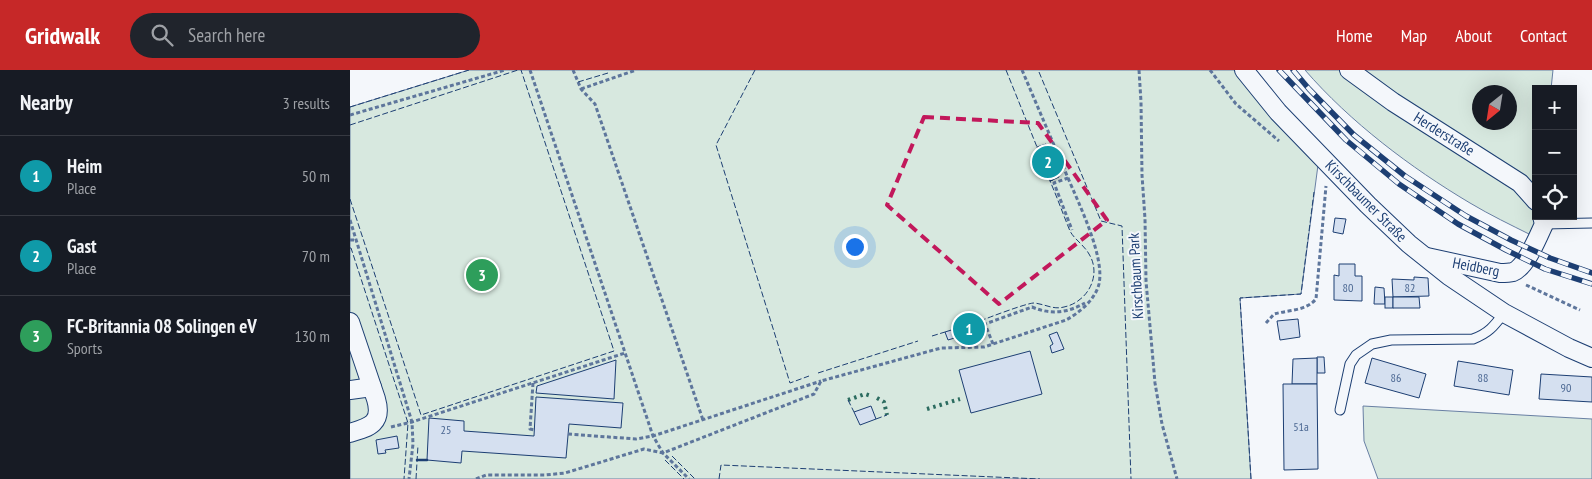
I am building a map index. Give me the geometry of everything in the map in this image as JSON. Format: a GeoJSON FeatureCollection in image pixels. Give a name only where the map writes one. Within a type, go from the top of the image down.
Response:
{"type":"FeatureCollection","features":[{"type":"Feature","properties":{"kind":"street","name":"Kirschbaumer Straße"},"geometry":{"type":"LineString","coordinates":[[1244,70],[1278,112],[1368,205],[1423,256],[1504,313],[1569,348],[1592,358]]}},
{"type":"Feature","properties":{"kind":"street","name":"Herderstraße"},"geometry":{"type":"LineString","coordinates":[[1349,70],[1393,102],[1520,183],[1532,196]]}},
{"type":"Feature","properties":{"kind":"street","name":"Heidberg"},"geometry":{"type":"LineString","coordinates":[[1423,256],[1500,273],[1512,272],[1522,266],[1543,220]]}},
{"type":"Feature","properties":{"kind":"street"},"geometry":{"type":"LineString","coordinates":[[350,322],[378,406],[377,417],[372,424],[350,433]]}},
{"type":"Feature","properties":{"kind":"street"},"geometry":{"type":"LineString","coordinates":[[350,390],[372,387]]}},
{"type":"Feature","properties":{"kind":"lane","name":"Heidberg"},"geometry":{"type":"LineString","coordinates":[[1543,220],[1592,223]]}},
{"type":"Feature","properties":{"kind":"lane"},"geometry":{"type":"LineString","coordinates":[[1340,410],[1350,364],[1356,355],[1372,344],[1392,340],[1473,339],[1492,329],[1504,313]]}},
{"type":"Feature","properties":{"kind":"path"},"geometry":{"type":"LineString","coordinates":[[350,115],[505,70]]}},
{"type":"Feature","properties":{"kind":"path"},"geometry":{"type":"LineString","coordinates":[[530,70],[653,436],[663,453],[690,479]]}},
{"type":"Feature","properties":{"kind":"path"},"geometry":{"type":"LineString","coordinates":[[573,70],[581,89],[594,104],[703,420]]}},
{"type":"Feature","properties":{"kind":"path"},"geometry":{"type":"LineString","coordinates":[[581,89],[636,70]]}},
{"type":"Feature","properties":{"kind":"path"},"geometry":{"type":"LineString","coordinates":[[568,434],[636,438],[653,436],[821,380],[941,348],[984,347],[1066,320],[1077,314],[1090,300],[1099,285],[1100,269],[1090,230],[1022,70]]}},
{"type":"Feature","properties":{"kind":"path","name":"Kirschbaum Park"},"geometry":{"type":"LineString","coordinates":[[1139,70],[1146,281],[1155,383],[1162,424],[1177,479]]}},
{"type":"Feature","properties":{"kind":"path"},"geometry":{"type":"LineString","coordinates":[[1210,70],[1236,104],[1281,143]]}},
{"type":"Feature","properties":{"kind":"path"},"geometry":{"type":"LineString","coordinates":[[1266,323],[1274,314],[1305,308],[1312,305],[1316,300],[1326,182],[1332,168]]}},
{"type":"Feature","properties":{"kind":"path"},"geometry":{"type":"LineString","coordinates":[[1068,178],[1054,182],[1072,230]]}},
{"type":"Feature","properties":{"kind":"path"},"geometry":{"type":"LineString","coordinates":[[350,220],[412,422],[413,444],[409,479]]}},
{"type":"Feature","properties":{"kind":"path"},"geometry":{"type":"LineString","coordinates":[[350,240],[356,240]]}},
{"type":"Feature","properties":{"kind":"path"},"geometry":{"type":"LineString","coordinates":[[1500,273],[1580,310]]}},
{"type":"Feature","properties":{"kind":"path"},"geometry":{"type":"LineString","coordinates":[[993,344],[983,325],[1032,307],[1044,311],[1062,312],[1090,300]]}},
{"type":"Feature","properties":{"kind":"path"},"geometry":{"type":"LineString","coordinates":[[412,422],[625,353]]}},
{"type":"Feature","properties":{"kind":"path"},"geometry":{"type":"LineString","coordinates":[[476,479],[486,475],[560,474],[644,449],[663,453],[814,394],[821,380]]}},
{"type":"Feature","properties":{"kind":"path"},"geometry":{"type":"LineString","coordinates":[[533,382],[530,429],[535,430]]}},
{"type":"Feature","properties":{"kind":"highlighted area"},"geometry":{"type":"Polygon","coordinates":[[[924,117],[1038,123],[1107,220],[999,304],[887,205],[924,117]]]}},
{"type":"Feature","properties":{"kind":"shaded area"},"geometry":{"type":"Polygon","coordinates":[[[469,70],[1234,70],[1246,87],[1318,165],[1301,294],[1240,298],[1251,479],[350,479],[350,107],[469,70]]]}},
{"type":"Feature","properties":{"kind":"shaded area"},"geometry":{"type":"Polygon","coordinates":[[[1305,70],[1553,70],[1551,85],[1532,85],[1532,220],[1536,220],[1531,235],[1500,220],[1426,175],[1382,143],[1341,108],[1305,70]]]}},
{"type":"Feature","properties":{"kind":"shaded area"},"geometry":{"type":"Polygon","coordinates":[[[1363,406],[1592,419],[1592,479],[1378,479],[1364,441],[1363,406]]]}},
{"type":"Feature","properties":{"kind":"building"},"geometry":{"type":"Polygon","coordinates":[[[1046,144],[1059,177],[1050,181],[1037,147],[1046,144]]]}},
{"type":"Feature","properties":{"kind":"building"},"geometry":{"type":"Polygon","coordinates":[[[1335,218],[1346,219],[1343,234],[1333,232],[1335,218]]]}},
{"type":"Feature","properties":{"kind":"building"},"geometry":{"type":"Polygon","coordinates":[[[1339,264],[1355,264],[1355,276],[1362,276],[1362,301],[1334,300],[1334,275],[1339,276],[1339,264]]]}},
{"type":"Feature","properties":{"kind":"building"},"geometry":{"type":"Polygon","coordinates":[[[1414,277],[1428,278],[1429,296],[1393,297],[1392,279],[1414,280],[1414,277]]]}},
{"type":"Feature","properties":{"kind":"building"},"geometry":{"type":"Polygon","coordinates":[[[1375,287],[1384,288],[1385,304],[1374,304],[1375,287]]]}},
{"type":"Feature","properties":{"kind":"building"},"geometry":{"type":"Polygon","coordinates":[[[1385,297],[1393,297],[1393,308],[1385,308],[1385,297]]]}},
{"type":"Feature","properties":{"kind":"building"},"geometry":{"type":"Polygon","coordinates":[[[1393,297],[1419,297],[1420,308],[1393,308],[1393,297]]]}},
{"type":"Feature","properties":{"kind":"building"},"geometry":{"type":"Polygon","coordinates":[[[1298,319],[1300,337],[1280,340],[1277,321],[1298,319]]]}},
{"type":"Feature","properties":{"kind":"building"},"geometry":{"type":"Polygon","coordinates":[[[980,321],[984,334],[975,336],[974,332],[948,340],[945,332],[980,321]]]}},
{"type":"Feature","properties":{"kind":"building"},"geometry":{"type":"Polygon","coordinates":[[[1057,332],[1064,349],[1052,353],[1050,346],[1053,344],[1049,335],[1057,332]]]}},
{"type":"Feature","properties":{"kind":"building"},"geometry":{"type":"Polygon","coordinates":[[[1030,351],[1042,394],[971,413],[959,370],[1030,351]]]}},
{"type":"Feature","properties":{"kind":"building"},"geometry":{"type":"Polygon","coordinates":[[[1317,357],[1324,357],[1325,373],[1317,373],[1317,357]]]}},
{"type":"Feature","properties":{"kind":"building"},"geometry":{"type":"Polygon","coordinates":[[[1317,358],[1317,384],[1292,384],[1293,359],[1317,358]]]}},
{"type":"Feature","properties":{"kind":"building"},"geometry":{"type":"Polygon","coordinates":[[[1372,358],[1426,374],[1419,398],[1365,383],[1372,358]]]}},
{"type":"Feature","properties":{"kind":"building"},"geometry":{"type":"Polygon","coordinates":[[[616,360],[614,399],[536,393],[537,386],[616,360]]]}},
{"type":"Feature","properties":{"kind":"building"},"geometry":{"type":"Polygon","coordinates":[[[1458,361],[1513,370],[1509,395],[1454,386],[1458,361]]]}},
{"type":"Feature","properties":{"kind":"building"},"geometry":{"type":"Polygon","coordinates":[[[1541,374],[1592,377],[1592,402],[1539,399],[1541,374]]]}},
{"type":"Feature","properties":{"kind":"building"},"geometry":{"type":"Polygon","coordinates":[[[1283,384],[1317,384],[1318,469],[1284,470],[1283,384]]]}},
{"type":"Feature","properties":{"kind":"building"},"geometry":{"type":"Polygon","coordinates":[[[536,397],[623,403],[621,428],[569,424],[566,458],[462,451],[461,463],[427,460],[429,418],[464,421],[464,431],[534,436],[536,397]]]}},
{"type":"Feature","properties":{"kind":"building"},"geometry":{"type":"Polygon","coordinates":[[[871,406],[876,419],[860,425],[854,412],[871,406]]]}},
{"type":"Feature","properties":{"kind":"building"},"geometry":{"type":"Polygon","coordinates":[[[397,436],[399,448],[385,450],[386,453],[378,454],[376,440],[397,436]]]}},
{"type":"Feature","properties":{"kind":"railway"},"geometry":{"type":"LineString","coordinates":[[1279,70],[1346,140],[1399,184],[1458,224],[1506,250],[1545,269],[1592,284]]}},
{"type":"Feature","properties":{"kind":"railway"},"geometry":{"type":"LineString","coordinates":[[1293,70],[1354,135],[1405,176],[1466,216],[1511,240],[1550,258],[1592,273]]}},
{"type":"Feature","properties":{"kind":"hedge"},"geometry":{"type":"LineString","coordinates":[[848,400],[865,394],[871,396]]}},
{"type":"Feature","properties":{"kind":"hedge"},"geometry":{"type":"LineString","coordinates":[[877,398],[884,402],[887,415]]}},
{"type":"Feature","properties":{"kind":"hedge"},"geometry":{"type":"LineString","coordinates":[[927,409],[960,399]]}},
{"type":"Feature","properties":{"kind":"fence"},"geometry":{"type":"LineString","coordinates":[[350,107],[469,70]]}},
{"type":"Feature","properties":{"kind":"fence"},"geometry":{"type":"LineString","coordinates":[[350,125],[518,70]]}},
{"type":"Feature","properties":{"kind":"fence"},"geometry":{"type":"LineString","coordinates":[[350,199],[421,415],[614,351],[521,70]]}},
{"type":"Feature","properties":{"kind":"fence"},"geometry":{"type":"LineString","coordinates":[[755,70],[716,145],[790,383],[809,376]]}},
{"type":"Feature","properties":{"kind":"fence"},"geometry":{"type":"LineString","coordinates":[[1006,70],[1037,147],[1039,147]]}},
{"type":"Feature","properties":{"kind":"fence"},"geometry":{"type":"LineString","coordinates":[[1039,72],[1101,221],[1122,226],[1131,479]]}},
{"type":"Feature","properties":{"kind":"fence"},"geometry":{"type":"LineString","coordinates":[[578,82],[608,73]]}},
{"type":"Feature","properties":{"kind":"fence"},"geometry":{"type":"LineString","coordinates":[[980,321],[1008,310],[1034,303],[1056,308],[1064,307],[1080,300],[1090,287],[1093,279],[1093,262],[1087,251],[1070,231],[1050,181],[1053,180]]}},
{"type":"Feature","properties":{"kind":"fence"},"geometry":{"type":"LineString","coordinates":[[1251,479],[1240,298],[1301,294],[1314,192]]}},
{"type":"Feature","properties":{"kind":"fence"},"geometry":{"type":"LineString","coordinates":[[350,248],[408,423],[404,479]]}},
{"type":"Feature","properties":{"kind":"fence"},"geometry":{"type":"LineString","coordinates":[[932,336],[945,332]]}},
{"type":"Feature","properties":{"kind":"fence"},"geometry":{"type":"LineString","coordinates":[[818,373],[918,341]]}},
{"type":"Feature","properties":{"kind":"fence"},"geometry":{"type":"LineString","coordinates":[[848,400],[854,412]]}},
{"type":"Feature","properties":{"kind":"fence"},"geometry":{"type":"LineString","coordinates":[[876,419],[887,415]]}},
{"type":"Feature","properties":{"kind":"fence"},"geometry":{"type":"LineString","coordinates":[[416,479],[418,445]]}},
{"type":"Feature","properties":{"kind":"fence"},"geometry":{"type":"LineString","coordinates":[[672,456],[695,479]]}},
{"type":"Feature","properties":{"kind":"fence"},"geometry":{"type":"LineString","coordinates":[[665,460],[684,479]]}},
{"type":"Feature","properties":{"kind":"fence"},"geometry":{"type":"LineString","coordinates":[[719,479],[721,465],[1040,479]]}},
{"type":"Feature","properties":{"kind":"wall"},"geometry":{"type":"LineString","coordinates":[[417,460],[427,460]]}},
{"type":"Feature","properties":{"kind":"place","name":"Gast"},"geometry":{"type":"Point","coordinates":[1048,162]}},
{"type":"Feature","properties":{"kind":"place","name":"FC-Britannia 08 Solingen eV"},"geometry":{"type":"Point","coordinates":[482,275]}},
{"type":"Feature","properties":{"kind":"place","name":"Heim"},"geometry":{"type":"Point","coordinates":[969,329]}}]}
